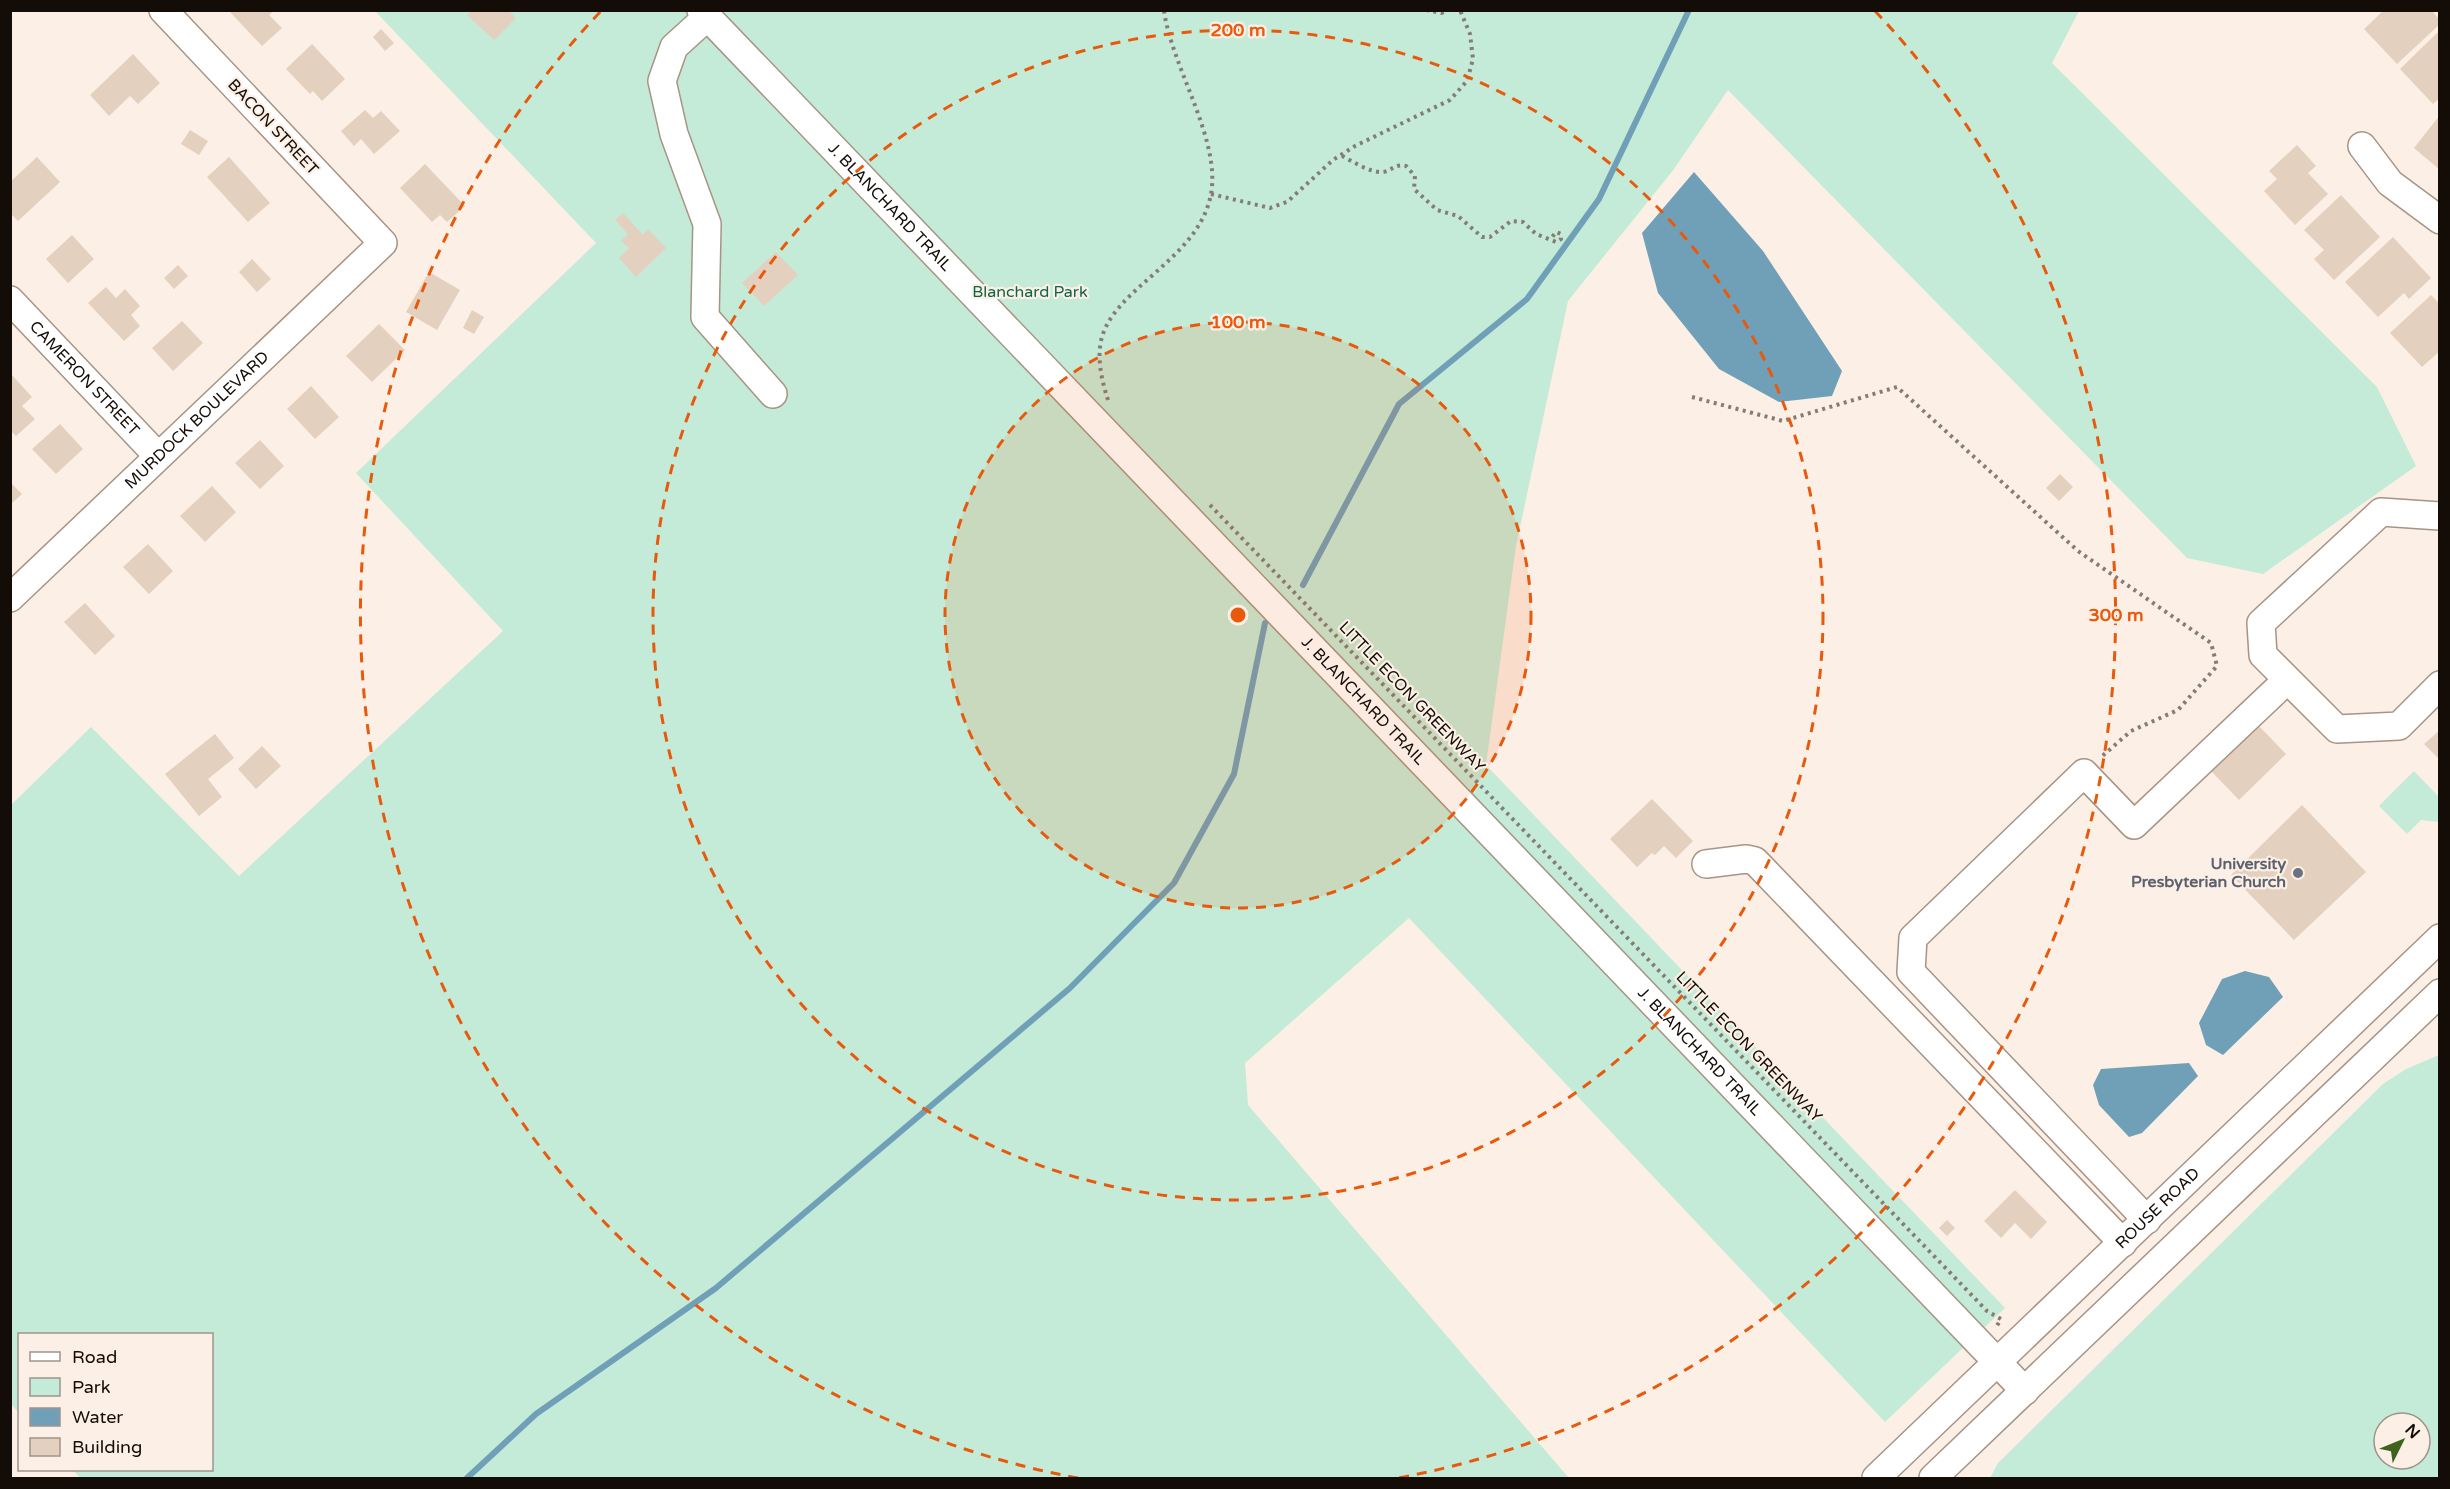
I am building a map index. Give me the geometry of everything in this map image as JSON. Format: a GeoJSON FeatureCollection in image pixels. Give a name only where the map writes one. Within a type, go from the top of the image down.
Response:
{"type":"FeatureCollection","features":[{"type":"Feature","properties":{"kind":"street","name":"BACON STREET"},"geometry":{"type":"LineString","coordinates":[[163,10],[383,243]]}},
{"type":"Feature","properties":{"kind":"street"},"geometry":{"type":"LineString","coordinates":[[704,14],[674,47],[662,81],[674,134],[707,224],[705,317],[773,394]]}},
{"type":"Feature","properties":{"kind":"street","name":"J. BLANCHARD TRAIL"},"geometry":{"type":"LineString","coordinates":[[704,14],[2025,1391]]}},
{"type":"Feature","properties":{"kind":"street"},"geometry":{"type":"LineString","coordinates":[[2362,146],[2390,183],[2439,220]]}},
{"type":"Feature","properties":{"kind":"street","name":"MURDOCK BOULEVARD"},"geometry":{"type":"LineString","coordinates":[[10,598],[383,243]]}},
{"type":"Feature","properties":{"kind":"street","name":"CAMERON STREET"},"geometry":{"type":"LineString","coordinates":[[10,300],[158,456]]}},
{"type":"Feature","properties":{"kind":"street"},"geometry":{"type":"LineString","coordinates":[[2439,516],[2381,512],[2261,623],[2262,655],[2337,729],[2399,726],[2439,685]]}},
{"type":"Feature","properties":{"kind":"street"},"geometry":{"type":"LineString","coordinates":[[2147,1220],[1911,972],[1913,938],[2084,773],[2134,825],[2288,680]]}},
{"type":"Feature","properties":{"kind":"street"},"geometry":{"type":"LineString","coordinates":[[1706,864],[1746,859],[1755,861],[2123,1243]]}},
{"type":"Feature","properties":{"kind":"street","name":"ROUSE ROAD"},"geometry":{"type":"LineString","coordinates":[[1876,1479],[2439,938]]}},
{"type":"Feature","properties":{"kind":"street"},"geometry":{"type":"LineString","coordinates":[[1933,1479],[2439,993]]}},
{"type":"Feature","properties":{"kind":"path"},"geometry":{"type":"LineString","coordinates":[[1110,405],[1101,360],[1103,334],[1124,304],[1194,234],[1204,216],[1211,194],[1212,174],[1207,147],[1164,10]]}},
{"type":"Feature","properties":{"kind":"path"},"geometry":{"type":"LineString","coordinates":[[1426,10],[1430,13],[1446,10]]}},
{"type":"Feature","properties":{"kind":"path"},"geometry":{"type":"LineString","coordinates":[[1211,194],[1270,208],[1287,202],[1319,171],[1355,146],[1450,100],[1467,81],[1473,59],[1472,45],[1460,10]]}},
{"type":"Feature","properties":{"kind":"path"},"geometry":{"type":"LineString","coordinates":[[1342,156],[1377,172],[1386,172],[1396,165],[1406,166],[1414,176],[1414,189],[1427,202],[1446,214],[1466,221],[1482,237],[1490,237],[1511,221],[1523,222],[1536,234],[1550,240]]}},
{"type":"Feature","properties":{"kind":"path"},"geometry":{"type":"LineString","coordinates":[[1692,397],[1783,421],[1898,387],[2078,551],[2211,643],[2217,666],[2178,710],[2131,731],[2084,773]]}},
{"type":"Feature","properties":{"kind":"path","name":"LITTLE ECON GREENWAY"},"geometry":{"type":"LineString","coordinates":[[1202,497],[1987,1311],[2001,1319],[1998,1325]]}},
{"type":"Feature","properties":{"kind":"green space","name":"Blanchard Park"},"geometry":{"type":"Polygon","coordinates":[[[375,11],[2079,11],[2052,63],[2377,387],[2416,466],[2263,574],[2187,558],[1728,90],[1674,169],[1568,301],[1516,546],[1486,765],[2005,1308],[1885,1422],[1409,918],[1245,1063],[1248,1105],[1569,1478],[81,1478],[73,1471],[213,1471],[213,1333],[18,1333],[18,1412],[11,1404],[11,805],[91,727],[239,876],[503,631],[356,473],[596,243],[375,11]]]}},
{"type":"Feature","properties":{"kind":"green space"},"geometry":{"type":"Polygon","coordinates":[[[2414,771],[2439,797],[2439,822],[2421,820],[2407,834],[2379,806],[2414,771]]]}},
{"type":"Feature","properties":{"kind":"green space"},"geometry":{"type":"Polygon","coordinates":[[[2439,1055],[2439,1478],[1990,1478],[1998,1463],[2383,1084],[2406,1069],[2439,1055]]]}},
{"type":"Feature","properties":{"kind":"water"},"geometry":{"type":"Polygon","coordinates":[[[1694,172],[1763,251],[1842,371],[1832,396],[1779,402],[1719,369],[1658,293],[1642,233],[1694,172]]]}},
{"type":"Feature","properties":{"kind":"water"},"geometry":{"type":"Polygon","coordinates":[[[2245,971],[2269,977],[2283,997],[2223,1055],[2206,1045],[2199,1023],[2222,979],[2245,971]]]}},
{"type":"Feature","properties":{"kind":"water"},"geometry":{"type":"Polygon","coordinates":[[[2189,1063],[2198,1076],[2142,1133],[2129,1137],[2099,1105],[2093,1085],[2101,1069],[2189,1063]]]}},
{"type":"Feature","properties":{"kind":"building"},"geometry":{"type":"Polygon","coordinates":[[[232,10],[274,10],[269,15],[282,28],[262,46],[230,12],[232,10]]]}},
{"type":"Feature","properties":{"kind":"building"},"geometry":{"type":"Polygon","coordinates":[[[472,10],[508,10],[516,18],[494,40],[467,15],[472,10]]]}},
{"type":"Feature","properties":{"kind":"building"},"geometry":{"type":"Polygon","coordinates":[[[2384,10],[2431,10],[2440,20],[2440,24],[2397,64],[2364,29],[2384,10]]]}},
{"type":"Feature","properties":{"kind":"building"},"geometry":{"type":"Polygon","coordinates":[[[381,29],[394,43],[385,51],[373,37],[381,29]]]}},
{"type":"Feature","properties":{"kind":"building"},"geometry":{"type":"Polygon","coordinates":[[[2438,32],[2440,98],[2433,104],[2400,69],[2438,32]]]}},
{"type":"Feature","properties":{"kind":"building"},"geometry":{"type":"Polygon","coordinates":[[[312,44],[345,79],[322,101],[313,91],[310,94],[286,69],[312,44]]]}},
{"type":"Feature","properties":{"kind":"building"},"geometry":{"type":"Polygon","coordinates":[[[133,54],[160,83],[138,104],[130,96],[109,116],[90,95],[133,54]]]}},
{"type":"Feature","properties":{"kind":"building"},"geometry":{"type":"Polygon","coordinates":[[[365,110],[373,118],[381,111],[400,131],[374,154],[361,139],[354,146],[341,131],[365,110]]]}},
{"type":"Feature","properties":{"kind":"building"},"geometry":{"type":"Polygon","coordinates":[[[2440,115],[2440,170],[2414,148],[2440,115]]]}},
{"type":"Feature","properties":{"kind":"building"},"geometry":{"type":"Polygon","coordinates":[[[190,130],[208,141],[199,155],[181,144],[190,130]]]}},
{"type":"Feature","properties":{"kind":"building"},"geometry":{"type":"Polygon","coordinates":[[[2297,145],[2316,166],[2308,173],[2328,194],[2295,225],[2264,191],[2277,179],[2269,171],[2297,145]]]}},
{"type":"Feature","properties":{"kind":"building"},"geometry":{"type":"Polygon","coordinates":[[[37,157],[60,182],[18,221],[10,213],[10,182],[37,157]]]}},
{"type":"Feature","properties":{"kind":"building"},"geometry":{"type":"Polygon","coordinates":[[[229,157],[270,203],[248,222],[207,177],[229,157]]]}},
{"type":"Feature","properties":{"kind":"building"},"geometry":{"type":"Polygon","coordinates":[[[425,164],[465,206],[447,222],[440,215],[432,222],[400,188],[425,164]]]}},
{"type":"Feature","properties":{"kind":"building"},"geometry":{"type":"Polygon","coordinates":[[[2341,195],[2380,237],[2334,280],[2314,259],[2324,250],[2304,230],[2341,195]]]}},
{"type":"Feature","properties":{"kind":"building"},"geometry":{"type":"Polygon","coordinates":[[[623,213],[643,235],[648,229],[666,248],[636,277],[619,258],[629,248],[621,241],[628,234],[615,220],[623,213]]]}},
{"type":"Feature","properties":{"kind":"building"},"geometry":{"type":"Polygon","coordinates":[[[72,235],[94,259],[68,283],[46,259],[72,235]]]}},
{"type":"Feature","properties":{"kind":"building"},"geometry":{"type":"Polygon","coordinates":[[[2393,237],[2431,278],[2409,299],[2404,293],[2378,317],[2345,282],[2393,237]]]}},
{"type":"Feature","properties":{"kind":"building"},"geometry":{"type":"Polygon","coordinates":[[[776,252],[798,275],[764,306],[742,283],[776,252]]]}},
{"type":"Feature","properties":{"kind":"building"},"geometry":{"type":"Polygon","coordinates":[[[252,259],[271,279],[257,292],[239,272],[252,259]]]}},
{"type":"Feature","properties":{"kind":"building"},"geometry":{"type":"Polygon","coordinates":[[[178,265],[188,276],[174,289],[164,278],[178,265]]]}},
{"type":"Feature","properties":{"kind":"building"},"geometry":{"type":"Polygon","coordinates":[[[429,272],[460,290],[437,330],[406,312],[429,272]]]}},
{"type":"Feature","properties":{"kind":"building"},"geometry":{"type":"Polygon","coordinates":[[[106,287],[116,298],[125,289],[140,306],[131,315],[140,326],[124,341],[88,303],[106,287]]]}},
{"type":"Feature","properties":{"kind":"building"},"geometry":{"type":"Polygon","coordinates":[[[2431,295],[2440,304],[2440,351],[2422,367],[2390,333],[2431,295]]]}},
{"type":"Feature","properties":{"kind":"building"},"geometry":{"type":"Polygon","coordinates":[[[472,310],[484,317],[474,334],[463,328],[472,310]]]}},
{"type":"Feature","properties":{"kind":"building"},"geometry":{"type":"Polygon","coordinates":[[[182,321],[203,343],[173,371],[152,348],[182,321]]]}},
{"type":"Feature","properties":{"kind":"building"},"geometry":{"type":"Polygon","coordinates":[[[379,324],[405,350],[372,382],[346,356],[379,324]]]}},
{"type":"Feature","properties":{"kind":"building"},"geometry":{"type":"Polygon","coordinates":[[[10,373],[32,397],[22,406],[35,419],[16,436],[10,430],[10,373]]]}},
{"type":"Feature","properties":{"kind":"building"},"geometry":{"type":"Polygon","coordinates":[[[311,386],[339,417],[315,439],[287,409],[311,386]]]}},
{"type":"Feature","properties":{"kind":"building"},"geometry":{"type":"Polygon","coordinates":[[[60,424],[83,449],[56,474],[32,449],[60,424]]]}},
{"type":"Feature","properties":{"kind":"building"},"geometry":{"type":"Polygon","coordinates":[[[260,440],[284,466],[260,489],[235,463],[260,440]]]}},
{"type":"Feature","properties":{"kind":"building"},"geometry":{"type":"Polygon","coordinates":[[[2060,474],[2073,487],[2059,501],[2046,488],[2060,474]]]}},
{"type":"Feature","properties":{"kind":"building"},"geometry":{"type":"Polygon","coordinates":[[[10,482],[22,494],[10,505],[10,482]]]}},
{"type":"Feature","properties":{"kind":"building"},"geometry":{"type":"Polygon","coordinates":[[[212,486],[236,512],[205,542],[180,516],[212,486]]]}},
{"type":"Feature","properties":{"kind":"building"},"geometry":{"type":"Polygon","coordinates":[[[148,544],[173,571],[149,594],[123,567],[148,544]]]}},
{"type":"Feature","properties":{"kind":"building"},"geometry":{"type":"Polygon","coordinates":[[[85,603],[115,636],[95,655],[64,622],[85,603]]]}},
{"type":"Feature","properties":{"kind":"building"},"geometry":{"type":"Polygon","coordinates":[[[2257,724],[2286,754],[2239,800],[2210,770],[2257,724]]]}},
{"type":"Feature","properties":{"kind":"building"},"geometry":{"type":"Polygon","coordinates":[[[2440,730],[2440,760],[2424,744],[2440,730]]]}},
{"type":"Feature","properties":{"kind":"building"},"geometry":{"type":"Polygon","coordinates":[[[215,734],[234,758],[208,779],[222,797],[199,816],[165,774],[215,734]]]}},
{"type":"Feature","properties":{"kind":"building"},"geometry":{"type":"Polygon","coordinates":[[[262,746],[281,766],[256,789],[238,769],[262,746]]]}},
{"type":"Feature","properties":{"kind":"building"},"geometry":{"type":"Polygon","coordinates":[[[1652,799],[1693,841],[1676,858],[1664,846],[1655,855],[1652,853],[1637,867],[1610,839],[1652,799]]]}},
{"type":"Feature","properties":{"kind":"building","name":"University Presbyterian Church"},"geometry":{"type":"Polygon","coordinates":[[[2302,805],[2366,872],[2294,940],[2231,875],[2302,805]]]}},
{"type":"Feature","properties":{"kind":"building"},"geometry":{"type":"Polygon","coordinates":[[[2015,1190],[2047,1222],[2031,1239],[2015,1223],[2001,1238],[1984,1221],[2015,1190]]]}},
{"type":"Feature","properties":{"kind":"building"},"geometry":{"type":"Polygon","coordinates":[[[1947,1220],[1955,1228],[1947,1236],[1939,1228],[1947,1220]]]}},
{"type":"Feature","properties":{"kind":"waterway"},"geometry":{"type":"LineString","coordinates":[[1303,585],[1399,404],[1527,299],[1599,199],[1689,10]]}},
{"type":"Feature","properties":{"kind":"waterway"},"geometry":{"type":"LineString","coordinates":[[467,1478],[536,1414],[716,1288],[1070,988],[1174,883],[1234,774],[1265,623]]}},
{"type":"Feature","properties":{"kind":"place","name":"University Presbyterian Church"},"geometry":{"type":"Point","coordinates":[2298,873]}}]}
